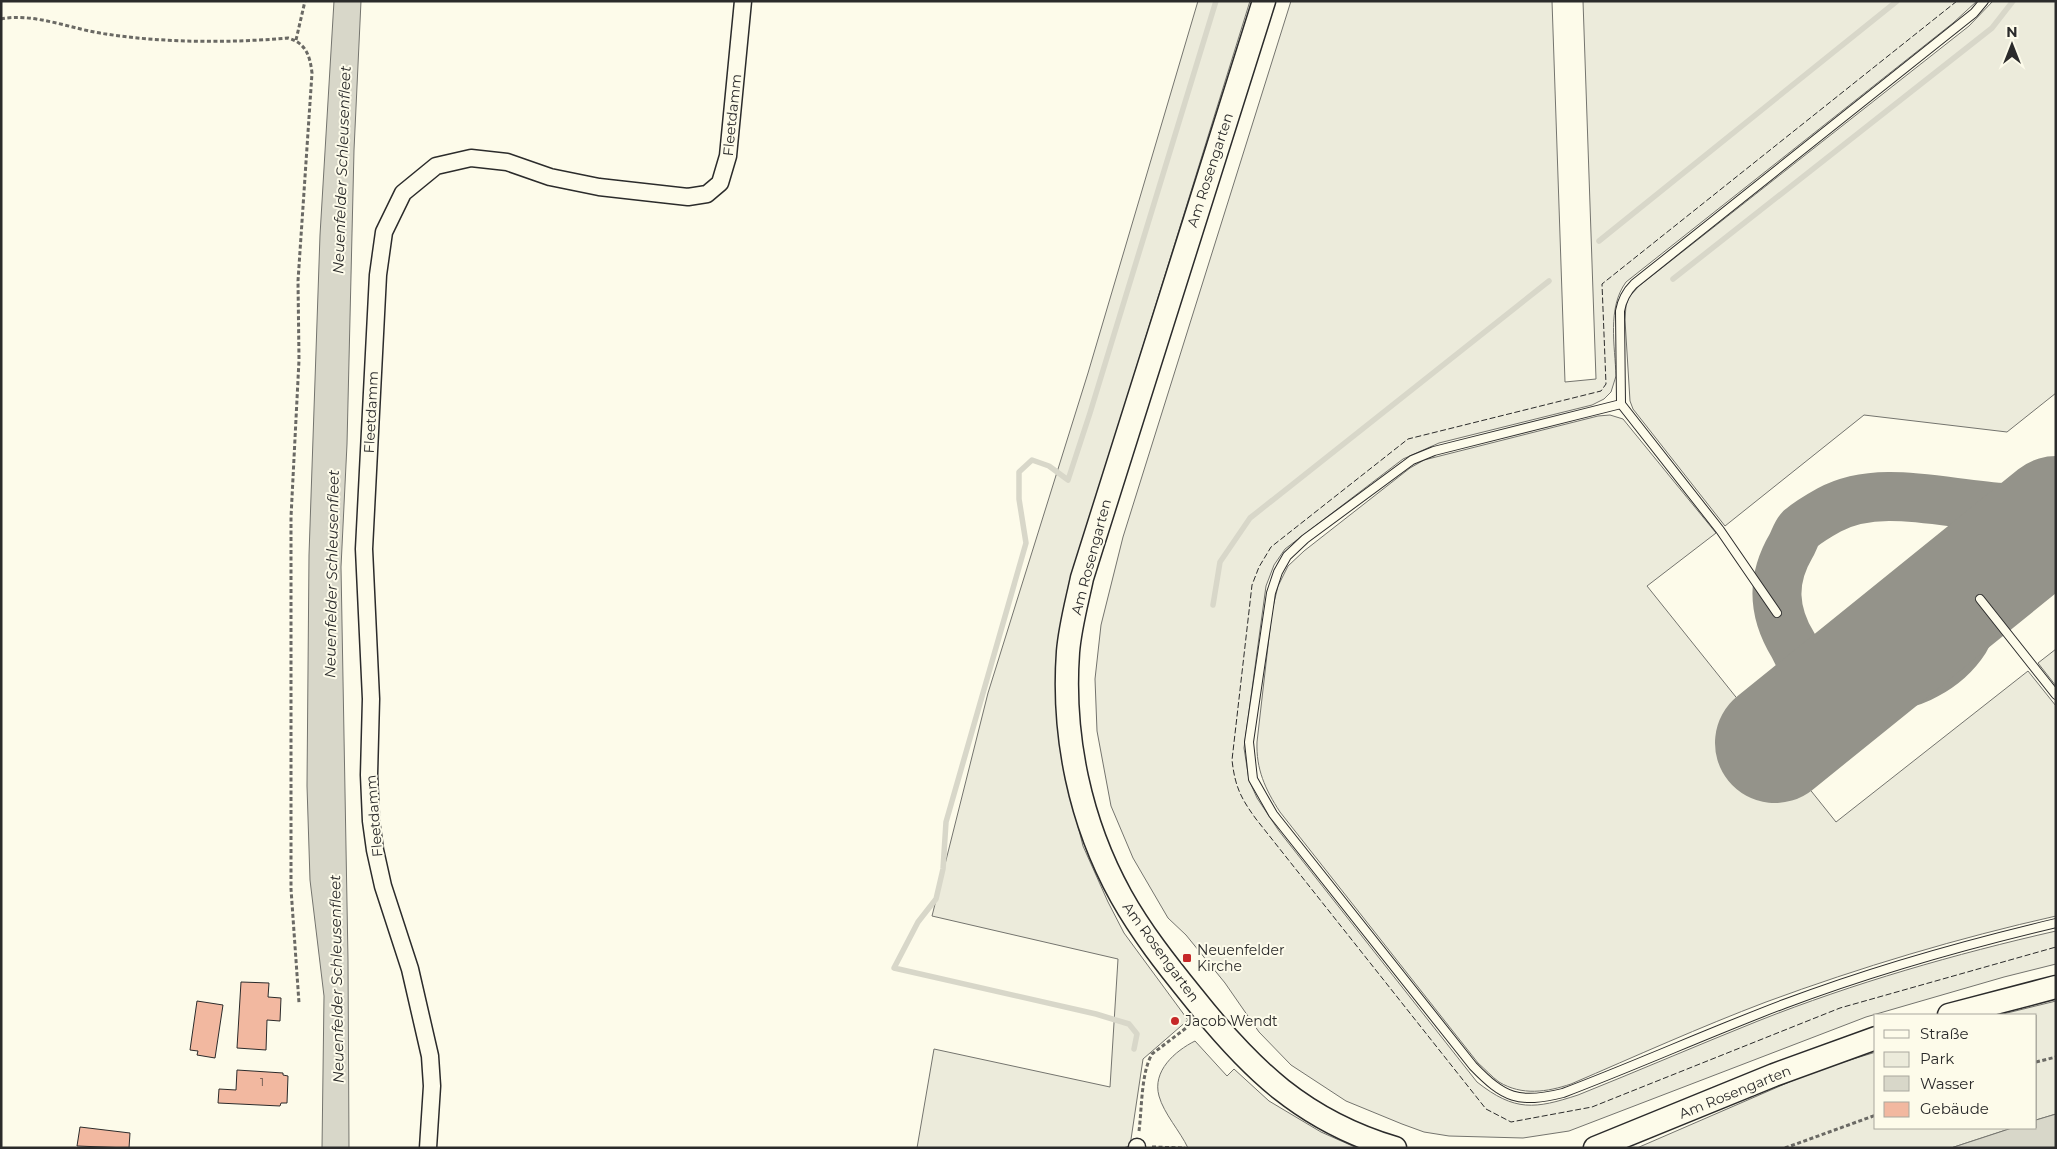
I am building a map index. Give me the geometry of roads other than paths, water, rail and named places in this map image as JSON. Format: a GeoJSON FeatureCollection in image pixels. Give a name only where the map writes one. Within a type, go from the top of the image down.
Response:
{"type":"FeatureCollection","features":[{"type":"Feature","properties":{"kind":"main road","name":"Am Rosengarten"},"geometry":{"type":"LineString","coordinates":[[1264,1],[1082,578],[1068,650],[1068,712],[1072,750],[1083,804],[1106,868],[1137,923],[1166,964],[1241,1055],[1271,1083],[1328,1120],[1355,1133],[1396,1148]]}},
{"type":"Feature","properties":{"kind":"main road"},"geometry":{"type":"LineString","coordinates":[[1953,1014],[2056,987]]}},
{"type":"Feature","properties":{"kind":"main road","name":"Am Rosengarten"},"geometry":{"type":"LineString","coordinates":[[1595,1148],[1774,1075],[1874,1039]]}},
{"type":"Feature","properties":{"kind":"street","name":"Fleetdamm"},"geometry":{"type":"LineString","coordinates":[[428,1148],[432,1086],[430,1056],[410,970],[383,886],[375,850],[370,784],[371,699],[364,549],[378,275],[384,232],[403,193],[436,166],[471,158],[507,162],[550,177],[599,187],[688,197],[707,194],[720,183],[728,156],[743,1]]}},
{"type":"Feature","properties":{"kind":"lane"},"geometry":{"type":"LineString","coordinates":[[1777,613],[1720,530],[1621,404],[1620,312],[1627,291],[1974,12],[1984,1]]}},
{"type":"Feature","properties":{"kind":"lane"},"geometry":{"type":"LineString","coordinates":[[1621,404],[1434,451],[1412,460],[1305,539],[1287,556],[1278,572],[1271,593],[1249,742],[1253,779],[1273,814],[1473,1066],[1500,1091],[1528,1099],[1543,1098],[1563,1093],[1785,1004],[1852,980],[1940,952],[2056,923]]}},
{"type":"Feature","properties":{"kind":"lane"},"geometry":{"type":"LineString","coordinates":[[1980,599],[2056,695]]}},
{"type":"Feature","properties":{"kind":"water","name":"Neuenfelder Schleusenfleet"},"geometry":{"type":"Polygon","coordinates":[[[334,1],[361,1],[354,150],[347,444],[341,567],[348,960],[349,1148],[322,1148],[324,996],[310,880],[307,786],[309,555],[320,235],[334,1]]]}},
{"type":"Feature","properties":{"kind":"water"},"geometry":{"type":"Polygon","coordinates":[[[2056,1114],[2056,1148],[1951,1148],[2009,1129],[2037,1129],[2037,1120],[2056,1114]]]}},
{"type":"Feature","properties":{"kind":"waterway"},"geometry":{"type":"LineString","coordinates":[[1134,1049],[1137,1034],[1129,1024],[1096,1014],[894,968],[918,922],[936,899],[943,869],[946,822],[1026,543],[1019,499],[1019,472],[1032,460],[1049,466],[1068,480],[1216,1]]}},
{"type":"Feature","properties":{"kind":"waterway"},"geometry":{"type":"LineString","coordinates":[[1599,241],[1897,1]]}},
{"type":"Feature","properties":{"kind":"waterway"},"geometry":{"type":"LineString","coordinates":[[1673,279],[1992,28],[2013,1]]}},
{"type":"Feature","properties":{"kind":"waterway"},"geometry":{"type":"LineString","coordinates":[[1213,605],[1220,562],[1250,518],[1549,281]]}},
{"type":"Feature","properties":{"kind":"place","name":"Neuenfelder Kirche"},"geometry":{"type":"Point","coordinates":[1187,958]}},
{"type":"Feature","properties":{"kind":"place","name":"Jacob Wendt"},"geometry":{"type":"Point","coordinates":[1175,1021]}}]}
